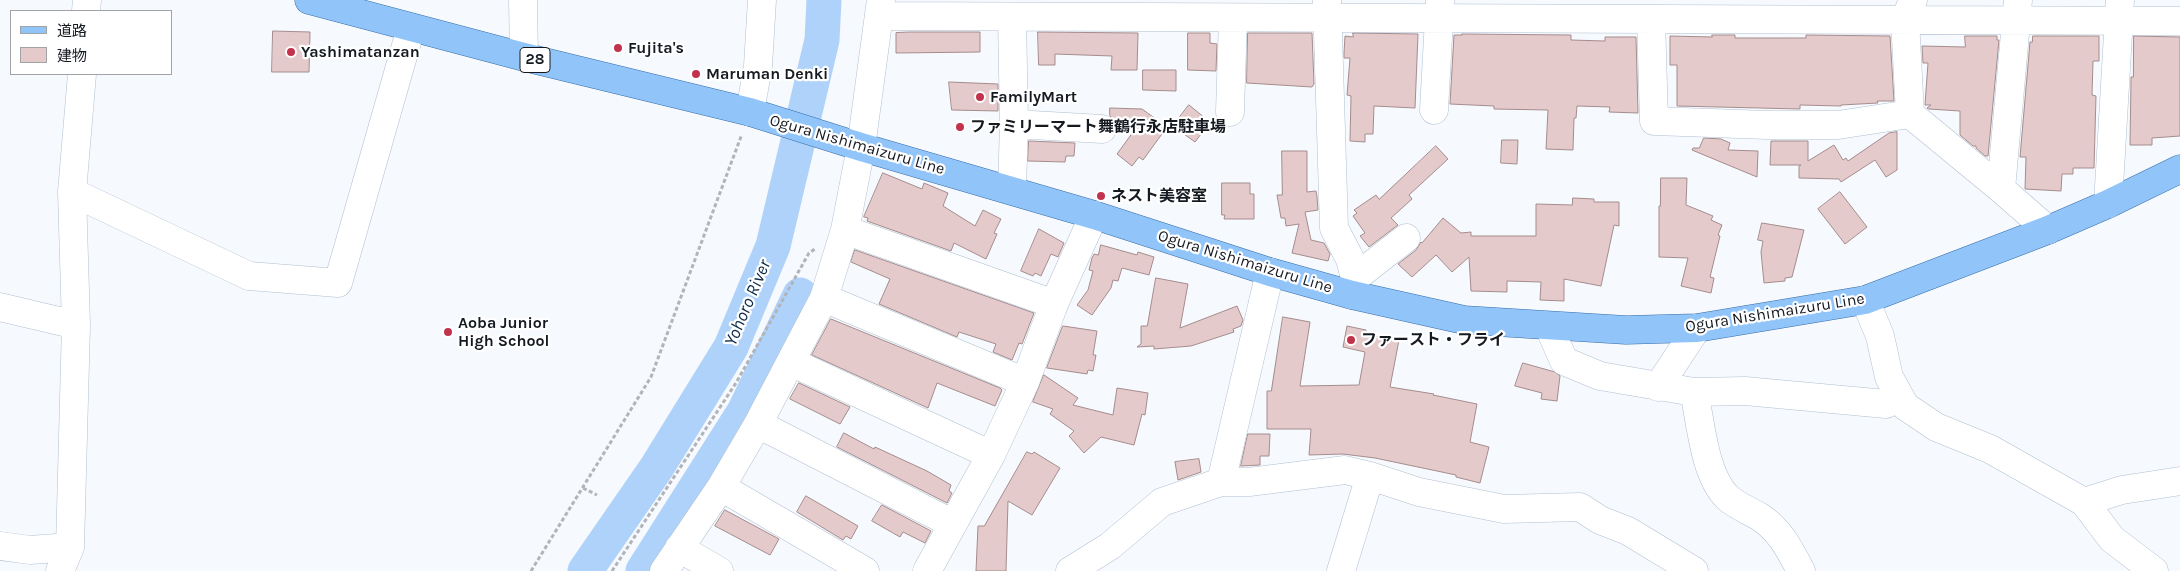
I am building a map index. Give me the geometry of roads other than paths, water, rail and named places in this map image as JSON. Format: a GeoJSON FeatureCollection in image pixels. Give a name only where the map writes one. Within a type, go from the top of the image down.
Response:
{"type":"FeatureCollection","features":[{"type":"Feature","properties":{"kind":"main road","name":"Ogura Nishimaizuru Line"},"geometry":{"type":"LineString","coordinates":[[309,0],[411,28],[756,115],[1094,215],[1270,272],[1354,287],[1464,320],[1549,327],[1626,330],[1697,328],[1865,300],[2048,230],[2108,204],[2180,169]]}},
{"type":"Feature","properties":{"kind":"street"},"geometry":{"type":"LineString","coordinates":[[523,0],[524,57]]}},
{"type":"Feature","properties":{"kind":"street"},"geometry":{"type":"LineString","coordinates":[[756,115],[762,0]]}},
{"type":"Feature","properties":{"kind":"street"},"geometry":{"type":"LineString","coordinates":[[664,571],[721,486],[758,424],[824,298],[846,230],[861,147],[881,8],[997,11],[1106,9],[1220,12],[1327,9],[1581,10],[1651,20],[1714,10],[2119,11],[2180,22]]}},
{"type":"Feature","properties":{"kind":"street"},"geometry":{"type":"LineString","coordinates":[[1327,9],[1334,228],[1350,259],[1354,287]]}},
{"type":"Feature","properties":{"kind":"street"},"geometry":{"type":"LineString","coordinates":[[1434,110],[1440,9]]}},
{"type":"Feature","properties":{"kind":"street"},"geometry":{"type":"LineString","coordinates":[[1909,10],[1910,114]]}},
{"type":"Feature","properties":{"kind":"street"},"geometry":{"type":"LineString","coordinates":[[2001,188],[2018,10]]}},
{"type":"Feature","properties":{"kind":"street"},"geometry":{"type":"LineString","coordinates":[[997,11],[1014,124],[1012,190]]}},
{"type":"Feature","properties":{"kind":"street"},"geometry":{"type":"LineString","coordinates":[[2108,204],[2119,11]]}},
{"type":"Feature","properties":{"kind":"street"},"geometry":{"type":"LineString","coordinates":[[1220,12],[1230,112]]}},
{"type":"Feature","properties":{"kind":"street"},"geometry":{"type":"LineString","coordinates":[[1651,20],[1654,121],[1768,125],[1838,125],[1910,114],[2001,188],[2048,230]]}},
{"type":"Feature","properties":{"kind":"street"},"geometry":{"type":"LineString","coordinates":[[72,192],[249,276],[338,283],[411,28]]}},
{"type":"Feature","properties":{"kind":"street"},"geometry":{"type":"LineString","coordinates":[[0,546],[30,550],[65,559],[76,325],[72,192],[82,75]]}},
{"type":"Feature","properties":{"kind":"street"},"geometry":{"type":"LineString","coordinates":[[1014,124],[1102,129]]}},
{"type":"Feature","properties":{"kind":"street"},"geometry":{"type":"LineString","coordinates":[[927,571],[991,455],[1025,382],[1054,304],[1094,215]]}},
{"type":"Feature","properties":{"kind":"street"},"geometry":{"type":"LineString","coordinates":[[846,230],[1054,304]]}},
{"type":"Feature","properties":{"kind":"street"},"geometry":{"type":"LineString","coordinates":[[1354,287],[1406,238]]}},
{"type":"Feature","properties":{"kind":"street"},"geometry":{"type":"LineString","coordinates":[[1221,482],[1270,272]]}},
{"type":"Feature","properties":{"kind":"street"},"geometry":{"type":"LineString","coordinates":[[824,298],[1025,382]]}},
{"type":"Feature","properties":{"kind":"street"},"geometry":{"type":"LineString","coordinates":[[1865,300],[1880,336],[1888,377],[1905,406],[1936,427],[1990,449],[2084,502],[2112,539],[2154,571]]}},
{"type":"Feature","properties":{"kind":"street"},"geometry":{"type":"LineString","coordinates":[[0,307],[76,325]]}},
{"type":"Feature","properties":{"kind":"street"},"geometry":{"type":"LineString","coordinates":[[1549,327],[1564,360],[1600,376],[1694,392],[1745,391],[1886,404],[1900,397]]}},
{"type":"Feature","properties":{"kind":"street"},"geometry":{"type":"LineString","coordinates":[[1658,387],[1697,328]]}},
{"type":"Feature","properties":{"kind":"street"},"geometry":{"type":"LineString","coordinates":[[791,362],[991,455]]}},
{"type":"Feature","properties":{"kind":"street"},"geometry":{"type":"LineString","coordinates":[[1694,392],[1707,457],[1717,483],[1727,498],[1762,518],[1783,538],[1801,571]]}},
{"type":"Feature","properties":{"kind":"street"},"geometry":{"type":"LineString","coordinates":[[758,424],[953,524]]}},
{"type":"Feature","properties":{"kind":"street"},"geometry":{"type":"LineString","coordinates":[[1070,571],[1110,546],[1162,502],[1221,482],[1249,482],[1345,470],[1419,492],[1504,509],[1580,507],[1600,520],[1628,531],[1694,571]]}},
{"type":"Feature","properties":{"kind":"street"},"geometry":{"type":"LineString","coordinates":[[1341,571],[1370,476]]}},
{"type":"Feature","properties":{"kind":"street"},"geometry":{"type":"LineString","coordinates":[[2084,502],[2122,490],[2180,481]]}},
{"type":"Feature","properties":{"kind":"street"},"geometry":{"type":"LineString","coordinates":[[721,486],[866,571]]}},
{"type":"Feature","properties":{"kind":"street"},"geometry":{"type":"LineString","coordinates":[[679,548],[719,571]]}},
{"type":"Feature","properties":{"kind":"waterway","name":"Yohoro River"},"geometry":{"type":"LineString","coordinates":[[585,571],[657,467],[731,347],[773,246],[822,40],[824,0]]}},
{"type":"Feature","properties":{"kind":"waterway"},"geometry":{"type":"LineString","coordinates":[[643,571],[744,412],[800,295]]}},
{"type":"Feature","properties":{"kind":"place","name":"Fujita's"},"geometry":{"type":"Point","coordinates":[618,48]}},
{"type":"Feature","properties":{"kind":"place","name":"Yashimatanzan"},"geometry":{"type":"Point","coordinates":[291,52]}},
{"type":"Feature","properties":{"kind":"place","name":"Maruman Denki"},"geometry":{"type":"Point","coordinates":[696,74]}},
{"type":"Feature","properties":{"kind":"place","name":"FamilyMart"},"geometry":{"type":"Point","coordinates":[980,97]}},
{"type":"Feature","properties":{"kind":"place","name":"ファミリーマート舞鶴行永店駐車場"},"geometry":{"type":"Point","coordinates":[960,127]}},
{"type":"Feature","properties":{"kind":"place","name":"ネスト美容室"},"geometry":{"type":"Point","coordinates":[1101,196]}},
{"type":"Feature","properties":{"kind":"place","name":"Aoba Junior High School"},"geometry":{"type":"Point","coordinates":[448,332]}},
{"type":"Feature","properties":{"kind":"place","name":"ファースト・フライ"},"geometry":{"type":"Point","coordinates":[1351,340]}}]}
